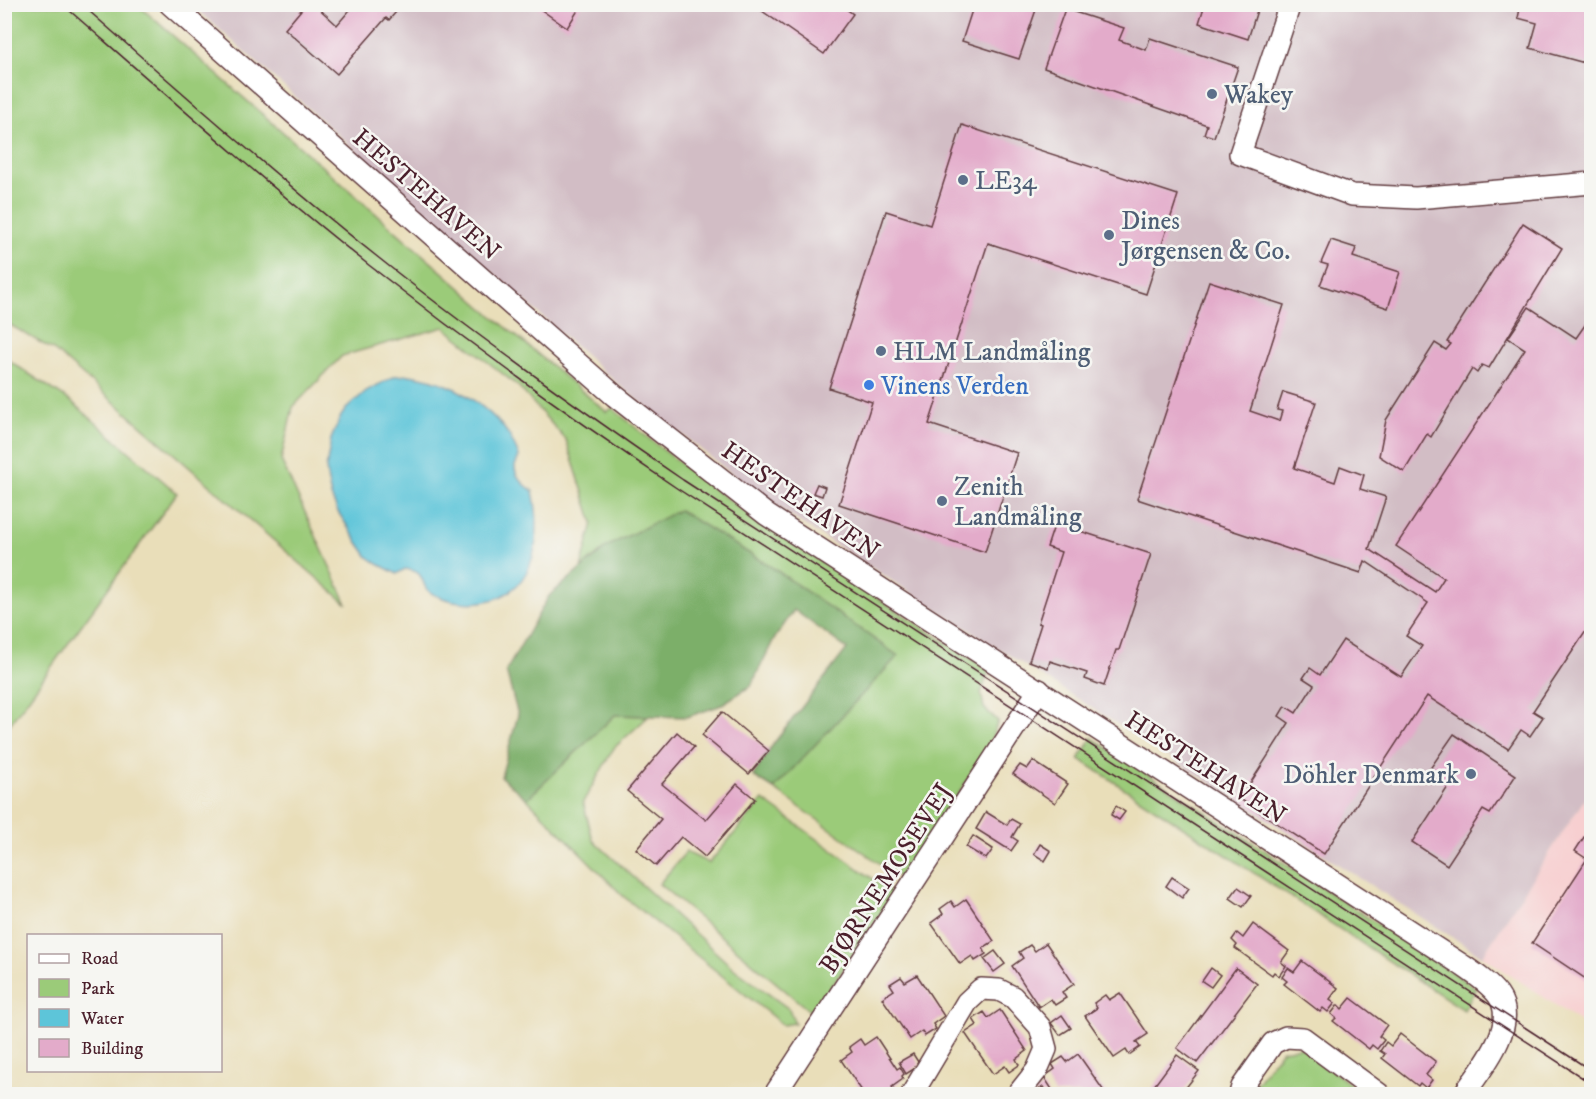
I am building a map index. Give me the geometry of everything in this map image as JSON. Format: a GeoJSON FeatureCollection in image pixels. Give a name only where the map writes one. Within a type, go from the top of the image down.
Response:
{"type":"FeatureCollection","features":[{"type":"Feature","properties":{"kind":"street","name":"HESTEHAVEN"},"geometry":{"type":"LineString","coordinates":[[170,4],[615,396],[767,515],[1459,963],[1491,987],[1500,997],[1503,1005],[1503,1026],[1495,1047],[1464,1095]]}},
{"type":"Feature","properties":{"kind":"street"},"geometry":{"type":"LineString","coordinates":[[1290,4],[1240,154],[1352,195],[1416,198],[1592,183]]}},
{"type":"Feature","properties":{"kind":"street","name":"BJØRNEMOSEVEJ"},"geometry":{"type":"LineString","coordinates":[[775,1095],[1039,690]]}},
{"type":"Feature","properties":{"kind":"street"},"geometry":{"type":"LineString","coordinates":[[912,1095],[967,1002],[981,989],[999,990],[1013,997],[1040,1028],[1046,1049],[1037,1070],[1018,1095]]}},
{"type":"Feature","properties":{"kind":"street"},"geometry":{"type":"LineString","coordinates":[[1240,1095],[1242,1087],[1273,1043],[1286,1037],[1303,1038],[1379,1095]]}},
{"type":"Feature","properties":{"kind":"shaded area"},"geometry":{"type":"Polygon","coordinates":[[[192,5],[1591,5],[1591,789],[1482,956],[798,521],[742,482],[619,385],[192,5]]]}},
{"type":"Feature","properties":{"kind":"shaded area"},"geometry":{"type":"Polygon","coordinates":[[[1591,789],[1591,1029],[1482,956],[1591,789]]]}},
{"type":"Feature","properties":{"kind":"green space"},"geometry":{"type":"Polygon","coordinates":[[[5,5],[138,5],[489,313],[607,412],[612,408],[727,499],[767,527],[989,670],[981,693],[984,708],[998,721],[989,746],[903,880],[774,789],[897,655],[773,568],[608,546],[581,568],[593,523],[566,440],[519,387],[444,327],[342,356],[293,407],[281,460],[347,604],[55,351],[5,322],[5,5]]]}},
{"type":"Feature","properties":{"kind":"green space"},"geometry":{"type":"Polygon","coordinates":[[[5,358],[72,402],[177,493],[5,731],[5,358]]]}},
{"type":"Feature","properties":{"kind":"green space"},"geometry":{"type":"Polygon","coordinates":[[[679,510],[773,568],[898,656],[774,789],[753,776],[774,743],[847,649],[794,610],[773,641],[751,686],[719,706],[687,717],[615,715],[527,799],[501,777],[518,715],[506,671],[549,596],[608,546],[679,510]]]}},
{"type":"Feature","properties":{"kind":"green space"},"geometry":{"type":"Polygon","coordinates":[[[615,715],[649,716],[614,748],[583,802],[593,840],[733,968],[789,1009],[795,1023],[783,1025],[623,896],[527,799],[615,715]]]}},
{"type":"Feature","properties":{"kind":"green space"},"geometry":{"type":"Polygon","coordinates":[[[1092,738],[1476,988],[1464,1010],[1079,759],[1092,738]]]}},
{"type":"Feature","properties":{"kind":"green space"},"geometry":{"type":"Polygon","coordinates":[[[763,800],[894,894],[813,1014],[659,884],[686,852],[709,863],[763,800]]]}},
{"type":"Feature","properties":{"kind":"green space"},"geometry":{"type":"Polygon","coordinates":[[[1301,1047],[1363,1094],[1250,1094],[1282,1050],[1301,1047]]]}},
{"type":"Feature","properties":{"kind":"water"},"geometry":{"type":"Polygon","coordinates":[[[410,375],[442,383],[472,399],[504,428],[519,456],[515,466],[516,474],[533,491],[536,507],[536,541],[526,572],[517,585],[504,595],[480,602],[452,601],[428,591],[418,573],[405,569],[397,574],[378,564],[368,557],[359,544],[338,512],[331,496],[326,468],[331,439],[341,416],[366,391],[395,376],[410,375]]]}},
{"type":"Feature","properties":{"kind":"building"},"geometry":{"type":"Polygon","coordinates":[[[306,4],[314,4],[337,25],[355,4],[403,4],[389,20],[386,18],[337,74],[285,29],[306,4]]]}},
{"type":"Feature","properties":{"kind":"building"},"geometry":{"type":"Polygon","coordinates":[[[533,4],[582,4],[567,28],[533,4]]]}},
{"type":"Feature","properties":{"kind":"building"},"geometry":{"type":"Polygon","coordinates":[[[752,4],[839,4],[853,14],[824,54],[752,4]]]}},
{"type":"Feature","properties":{"kind":"building"},"geometry":{"type":"Polygon","coordinates":[[[974,4],[1038,4],[1019,59],[962,41],[974,4]]]}},
{"type":"Feature","properties":{"kind":"building"},"geometry":{"type":"Polygon","coordinates":[[[1205,4],[1259,4],[1248,39],[1199,23],[1205,4]]]}},
{"type":"Feature","properties":{"kind":"building"},"geometry":{"type":"Polygon","coordinates":[[[1521,4],[1592,4],[1592,65],[1530,48],[1537,23],[1518,18],[1521,4]]]}},
{"type":"Feature","properties":{"kind":"building"},"geometry":{"type":"Polygon","coordinates":[[[1065,9],[1124,28],[1119,40],[1146,50],[1150,38],[1238,67],[1214,137],[1204,134],[1207,125],[1044,68],[1065,9]]]}},
{"type":"Feature","properties":{"kind":"building"},"geometry":{"type":"Polygon","coordinates":[[[962,125],[1178,195],[1146,294],[988,243],[929,424],[1017,453],[985,552],[839,504],[872,402],[829,388],[886,211],[930,225],[962,125]]]}},
{"type":"Feature","properties":{"kind":"building"},"geometry":{"type":"Polygon","coordinates":[[[1523,223],[1562,248],[1489,368],[1482,365],[1477,373],[1472,369],[1431,437],[1427,434],[1404,472],[1379,456],[1386,420],[1435,343],[1446,350],[1451,344],[1447,342],[1523,223]]]}},
{"type":"Feature","properties":{"kind":"building"},"geometry":{"type":"Polygon","coordinates":[[[1331,240],[1356,248],[1353,257],[1400,272],[1388,308],[1320,285],[1328,265],[1321,263],[1331,240]]]}},
{"type":"Feature","properties":{"kind":"building"},"geometry":{"type":"Polygon","coordinates":[[[1209,281],[1284,305],[1250,411],[1279,421],[1282,411],[1277,410],[1283,392],[1316,402],[1294,468],[1335,482],[1340,466],[1364,475],[1360,489],[1386,497],[1369,549],[1435,592],[1444,578],[1396,546],[1525,349],[1508,338],[1529,307],[1576,338],[1592,315],[1592,622],[1533,711],[1543,717],[1530,736],[1521,730],[1508,749],[1427,696],[1324,854],[1240,799],[1289,723],[1279,716],[1285,706],[1296,713],[1314,685],[1303,678],[1310,668],[1320,675],[1343,640],[1401,677],[1422,646],[1406,636],[1428,603],[1365,561],[1361,573],[1137,499],[1209,281]]]}},
{"type":"Feature","properties":{"kind":"building"},"geometry":{"type":"Polygon","coordinates":[[[817,484],[825,487],[822,496],[813,493],[817,484]]]}},
{"type":"Feature","properties":{"kind":"building"},"geometry":{"type":"Polygon","coordinates":[[[1055,523],[1151,554],[1119,650],[1116,650],[1104,686],[1085,679],[1087,673],[1050,661],[1048,668],[1029,661],[1041,624],[1038,623],[1061,552],[1047,547],[1055,523]]]}},
{"type":"Feature","properties":{"kind":"building"},"geometry":{"type":"Polygon","coordinates":[[[722,712],[769,751],[749,774],[702,735],[722,712]]]}},
{"type":"Feature","properties":{"kind":"building"},"geometry":{"type":"Polygon","coordinates":[[[677,732],[694,747],[662,784],[706,820],[737,784],[755,799],[705,857],[681,837],[656,866],[636,849],[661,819],[627,791],[677,732]]]}},
{"type":"Feature","properties":{"kind":"building"},"geometry":{"type":"Polygon","coordinates":[[[1454,734],[1516,775],[1490,814],[1483,810],[1447,865],[1412,842],[1448,787],[1427,773],[1454,734]]]}},
{"type":"Feature","properties":{"kind":"building"},"geometry":{"type":"Polygon","coordinates":[[[1033,761],[1068,784],[1055,803],[1013,774],[1020,765],[1027,769],[1033,761]]]}},
{"type":"Feature","properties":{"kind":"building"},"geometry":{"type":"Polygon","coordinates":[[[1116,806],[1125,812],[1119,820],[1111,815],[1116,806]]]}},
{"type":"Feature","properties":{"kind":"building"},"geometry":{"type":"Polygon","coordinates":[[[986,812],[1007,825],[1011,819],[1020,824],[1012,837],[1018,841],[1011,851],[976,829],[986,812]]]}},
{"type":"Feature","properties":{"kind":"building"},"geometry":{"type":"Polygon","coordinates":[[[973,836],[993,849],[986,859],[966,847],[973,836]]]}},
{"type":"Feature","properties":{"kind":"building"},"geometry":{"type":"Polygon","coordinates":[[[1584,837],[1592,842],[1592,983],[1532,943],[1587,859],[1575,851],[1584,837]]]}},
{"type":"Feature","properties":{"kind":"building"},"geometry":{"type":"Polygon","coordinates":[[[1040,844],[1051,851],[1045,861],[1034,854],[1040,844]]]}},
{"type":"Feature","properties":{"kind":"building"},"geometry":{"type":"Polygon","coordinates":[[[1172,877],[1189,888],[1182,898],[1166,886],[1172,877]]]}},
{"type":"Feature","properties":{"kind":"building"},"geometry":{"type":"Polygon","coordinates":[[[1238,887],[1251,896],[1243,907],[1230,898],[1238,887]]]}},
{"type":"Feature","properties":{"kind":"building"},"geometry":{"type":"Polygon","coordinates":[[[966,899],[994,941],[983,948],[986,954],[975,961],[972,956],[960,964],[931,923],[943,914],[940,909],[951,901],[955,907],[966,899]]]}},
{"type":"Feature","properties":{"kind":"building"},"geometry":{"type":"Polygon","coordinates":[[[1253,924],[1289,951],[1281,962],[1286,966],[1279,976],[1274,972],[1272,975],[1235,948],[1237,945],[1232,940],[1237,933],[1243,938],[1253,924]]]}},
{"type":"Feature","properties":{"kind":"building"},"geometry":{"type":"Polygon","coordinates":[[[1046,943],[1074,984],[1062,992],[1066,998],[1055,1005],[1051,999],[1039,1007],[1012,966],[1023,958],[1019,952],[1030,945],[1035,951],[1046,943]]]}},
{"type":"Feature","properties":{"kind":"building"},"geometry":{"type":"Polygon","coordinates":[[[995,951],[1005,964],[994,972],[984,959],[995,951]]]}},
{"type":"Feature","properties":{"kind":"building"},"geometry":{"type":"Polygon","coordinates":[[[1302,961],[1338,988],[1330,999],[1335,1003],[1328,1012],[1323,1008],[1320,1012],[1284,984],[1287,981],[1282,977],[1288,968],[1294,972],[1302,961]]]}},
{"type":"Feature","properties":{"kind":"building"},"geometry":{"type":"Polygon","coordinates":[[[1211,968],[1220,975],[1211,987],[1202,981],[1211,968]]]}},
{"type":"Feature","properties":{"kind":"building"},"geometry":{"type":"Polygon","coordinates":[[[1236,968],[1257,984],[1197,1063],[1177,1048],[1236,968]]]}},
{"type":"Feature","properties":{"kind":"building"},"geometry":{"type":"Polygon","coordinates":[[[917,975],[944,1016],[933,1024],[936,1029],[925,1036],[922,1031],[910,1039],[882,998],[894,990],[890,984],[901,977],[905,982],[917,975]]]}},
{"type":"Feature","properties":{"kind":"building"},"geometry":{"type":"Polygon","coordinates":[[[1120,993],[1148,1034],[1136,1042],[1140,1047],[1129,1055],[1126,1050],[1114,1058],[1085,1016],[1097,1008],[1094,1003],[1105,995],[1109,1000],[1120,993]]]}},
{"type":"Feature","properties":{"kind":"building"},"geometry":{"type":"Polygon","coordinates":[[[1351,998],[1387,1025],[1379,1036],[1384,1040],[1377,1049],[1372,1045],[1369,1049],[1333,1021],[1336,1018],[1331,1014],[1338,1005],[1342,1009],[1351,998]]]}},
{"type":"Feature","properties":{"kind":"building"},"geometry":{"type":"Polygon","coordinates":[[[1000,1010],[1027,1051],[1016,1059],[1019,1065],[1009,1072],[1005,1066],[993,1074],[965,1033],[977,1025],[973,1019],[984,1012],[988,1018],[1000,1010]]]}},
{"type":"Feature","properties":{"kind":"building"},"geometry":{"type":"Polygon","coordinates":[[[1062,1015],[1071,1028],[1060,1035],[1051,1023],[1062,1015]]]}},
{"type":"Feature","properties":{"kind":"building"},"geometry":{"type":"Polygon","coordinates":[[[1400,1034],[1436,1062],[1426,1075],[1432,1080],[1426,1088],[1420,1083],[1418,1086],[1382,1058],[1385,1054],[1380,1051],[1386,1042],[1391,1046],[1400,1034]]]}},
{"type":"Feature","properties":{"kind":"building"},"geometry":{"type":"Polygon","coordinates":[[[876,1037],[897,1069],[900,1067],[904,1074],[903,1079],[892,1087],[895,1092],[891,1094],[864,1094],[841,1060],[852,1052],[849,1047],[860,1039],[864,1045],[876,1037]]]}},
{"type":"Feature","properties":{"kind":"building"},"geometry":{"type":"Polygon","coordinates":[[[913,1054],[920,1065],[906,1074],[899,1062],[913,1054]]]}},
{"type":"Feature","properties":{"kind":"building"},"geometry":{"type":"Polygon","coordinates":[[[1078,1054],[1106,1094],[1055,1094],[1044,1077],[1055,1069],[1052,1064],[1063,1057],[1067,1062],[1078,1054]]]}},
{"type":"Feature","properties":{"kind":"building"},"geometry":{"type":"Polygon","coordinates":[[[1177,1055],[1199,1071],[1181,1094],[1148,1094],[1177,1055]]]}},
{"type":"Feature","properties":{"kind":"building"},"geometry":{"type":"Polygon","coordinates":[[[1043,1087],[1048,1094],[1032,1094],[1043,1087]]]}},
{"type":"Feature","properties":{"kind":"tram line"},"geometry":{"type":"LineString","coordinates":[[62,4],[214,137],[370,266],[560,408],[678,489],[1592,1084]]}},
{"type":"Feature","properties":{"kind":"tram line"},"geometry":{"type":"LineString","coordinates":[[81,4],[190,100],[375,255],[489,342],[605,426],[683,480],[1592,1071]]}},
{"type":"Feature","properties":{"kind":"place","name":"Wakey"},"geometry":{"type":"Point","coordinates":[1212,94]}},
{"type":"Feature","properties":{"kind":"place","name":"LE34"},"geometry":{"type":"Point","coordinates":[963,180]}},
{"type":"Feature","properties":{"kind":"place","name":"Dines Jørgensen & Co."},"geometry":{"type":"Point","coordinates":[1109,235]}},
{"type":"Feature","properties":{"kind":"place","name":"HLM Landmåling"},"geometry":{"type":"Point","coordinates":[881,351]}},
{"type":"Feature","properties":{"kind":"place","name":"Vinens Verden"},"geometry":{"type":"Point","coordinates":[869,385]}},
{"type":"Feature","properties":{"kind":"place","name":"Zenith Landmåling"},"geometry":{"type":"Point","coordinates":[942,501]}},
{"type":"Feature","properties":{"kind":"place","name":"Döhler Denmark"},"geometry":{"type":"Point","coordinates":[1471,774]}}]}
